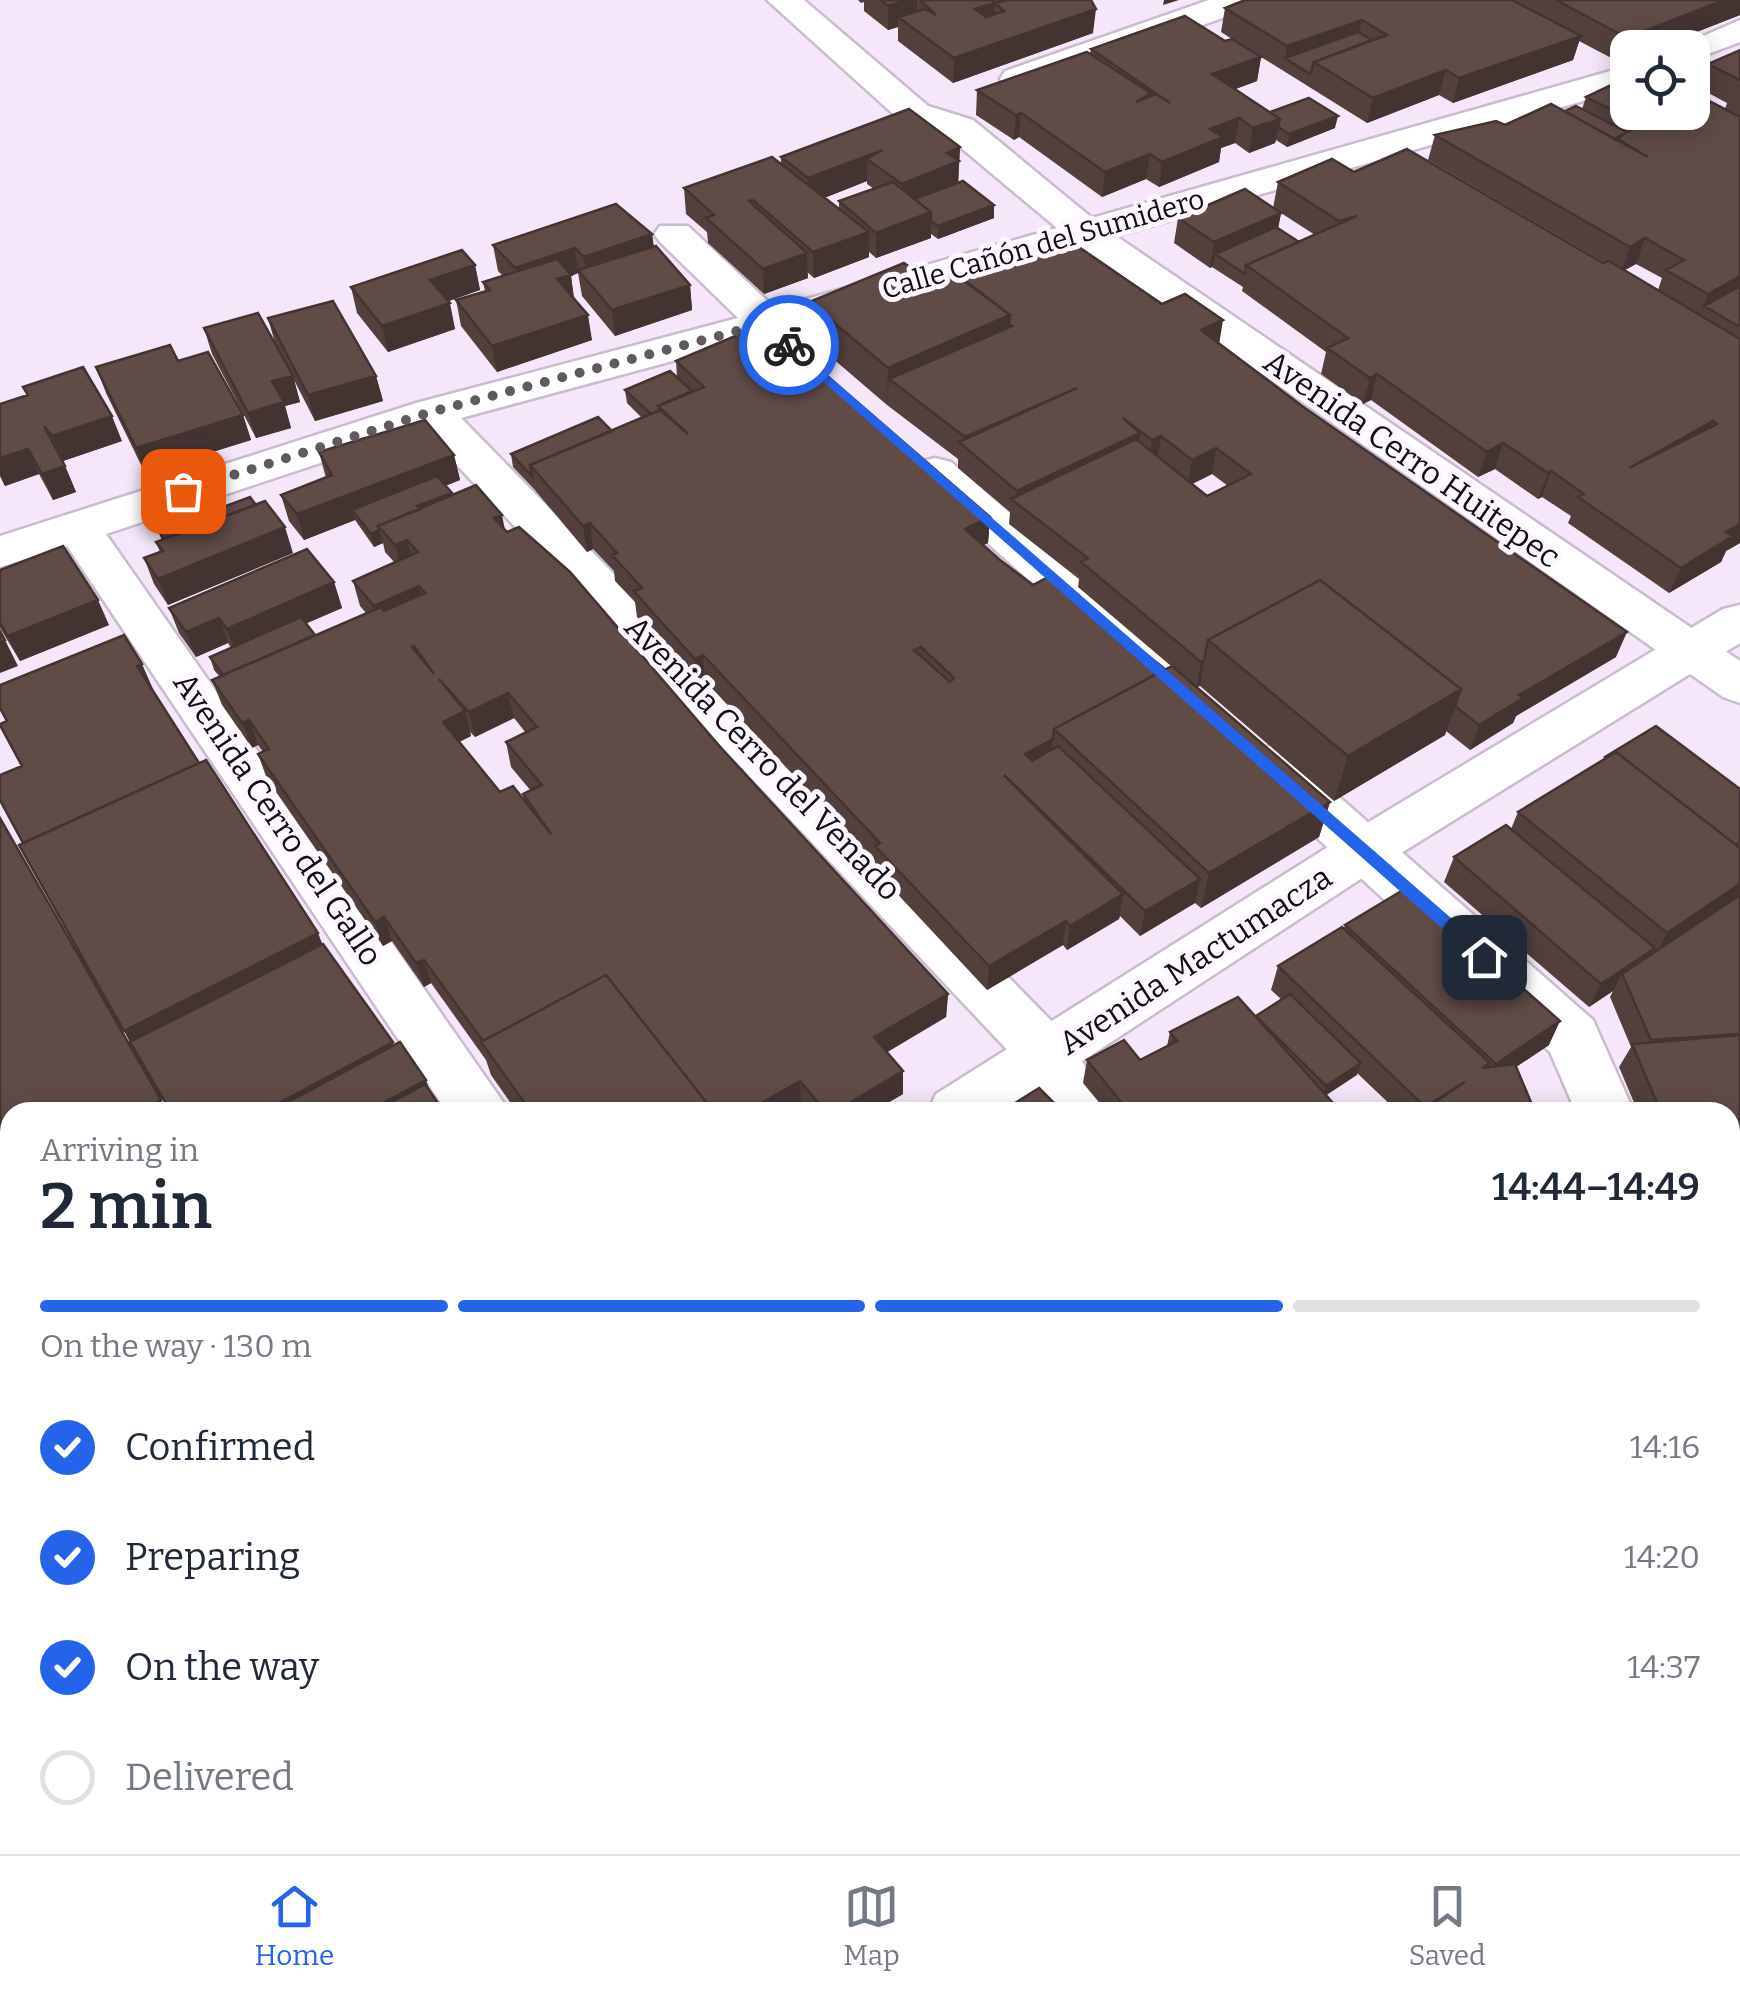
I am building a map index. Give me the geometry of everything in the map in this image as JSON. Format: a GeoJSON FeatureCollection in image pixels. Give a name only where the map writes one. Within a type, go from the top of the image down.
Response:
{"type":"FeatureCollection","features":[{"type":"Feature","properties":{"kind":"street"},"geometry":{"type":"LineString","coordinates":[[784,0],[915,114],[964,101],[1136,21],[1241,0]]}},
{"type":"Feature","properties":{"kind":"street"},"geometry":{"type":"LineString","coordinates":[[1710,42],[1740,30]]}},
{"type":"Feature","properties":{"kind":"street"},"geometry":{"type":"LineString","coordinates":[[1577,52],[1610,69]]}},
{"type":"Feature","properties":{"kind":"street","name":"Calle Cañón del Sumidero"},"geometry":{"type":"LineString","coordinates":[[0,552],[431,412],[764,324],[1610,83]]}},
{"type":"Feature","properties":{"kind":"street","name":"Avenida Cerro Huitepec"},"geometry":{"type":"LineString","coordinates":[[964,101],[1085,232],[1740,685]]}},
{"type":"Feature","properties":{"kind":"street"},"geometry":{"type":"LineString","coordinates":[[1384,146],[1435,176]]}},
{"type":"Feature","properties":{"kind":"street"},"geometry":{"type":"LineString","coordinates":[[674,234],[764,324],[825,376]]}},
{"type":"Feature","properties":{"kind":"street","name":"Avenida Cerro del Venado"},"geometry":{"type":"LineString","coordinates":[[431,412],[1048,1056],[1078,1102]]}},
{"type":"Feature","properties":{"kind":"street"},"geometry":{"type":"LineString","coordinates":[[900,442],[1573,1037],[1602,1102]]}},
{"type":"Feature","properties":{"kind":"street","name":"Avenida Cerro del Gallo"},"geometry":{"type":"LineString","coordinates":[[76,525],[473,1102]]}},
{"type":"Feature","properties":{"kind":"street","name":"Avenida Mactumacza"},"geometry":{"type":"LineString","coordinates":[[973,1102],[1366,850],[1740,621]]}},
{"type":"Feature","properties":{"kind":"building"},"geometry":{"type":"Polygon","coordinates":[[[881,0],[908,0],[888,6],[881,0]]]}},
{"type":"Feature","properties":{"kind":"building"},"geometry":{"type":"Polygon","coordinates":[[[920,0],[1091,0],[1096,9],[954,58],[898,17],[925,9],[936,15],[920,0]],[[995,3],[975,9],[986,17],[1004,11],[995,3]]]}},
{"type":"Feature","properties":{"kind":"building"},"geometry":{"type":"Polygon","coordinates":[[[1245,0],[1512,0],[1581,36],[1459,78],[1446,70],[1373,98],[1314,62],[1387,35],[1362,20],[1287,46],[1225,8],[1245,0]]]}},
{"type":"Feature","properties":{"kind":"building"},"geometry":{"type":"Polygon","coordinates":[[[1556,0],[1724,0],[1647,30],[1612,30],[1556,0]]]}},
{"type":"Feature","properties":{"kind":"building"},"geometry":{"type":"Polygon","coordinates":[[[1185,16],[1225,41],[1232,39],[1261,57],[1212,74],[1280,119],[1253,128],[1239,118],[1210,129],[1223,137],[1162,162],[1150,154],[1105,172],[1021,113],[1016,115],[977,90],[1087,52],[1151,93],[1136,102],[1156,94],[1170,103],[1091,49],[1185,16]]]}},
{"type":"Feature","properties":{"kind":"building"},"geometry":{"type":"Polygon","coordinates":[[[1358,32],[1372,40],[1314,62],[1310,74],[1285,58],[1358,32]]]}},
{"type":"Feature","properties":{"kind":"building"},"geometry":{"type":"Polygon","coordinates":[[[1740,50],[1740,80],[1710,65],[1740,50]]]}},
{"type":"Feature","properties":{"kind":"building"},"geometry":{"type":"Polygon","coordinates":[[[1610,86],[1610,109],[1586,97],[1610,86]]]}},
{"type":"Feature","properties":{"kind":"building"},"geometry":{"type":"Polygon","coordinates":[[[1309,98],[1338,116],[1289,134],[1278,127],[1280,119],[1270,112],[1309,98]]]}},
{"type":"Feature","properties":{"kind":"building"},"geometry":{"type":"Polygon","coordinates":[[[1710,101],[1740,117],[1740,276],[1708,294],[1666,270],[1684,260],[1645,238],[1630,247],[1435,135],[1496,121],[1505,125],[1551,104],[1648,157],[1616,138],[1632,130],[1710,130],[1710,101]]]}},
{"type":"Feature","properties":{"kind":"building"},"geometry":{"type":"Polygon","coordinates":[[[1576,106],[1610,123],[1610,130],[1627,132],[1616,140],[1565,111],[1576,106]]]}},
{"type":"Feature","properties":{"kind":"building"},"geometry":{"type":"Polygon","coordinates":[[[909,109],[960,147],[947,153],[959,161],[902,184],[867,159],[883,150],[808,178],[781,157],[909,109]]]}},
{"type":"Feature","properties":{"kind":"building"},"geometry":{"type":"Polygon","coordinates":[[[1407,149],[1740,339],[1740,524],[1726,532],[1733,536],[1681,568],[1578,497],[1584,494],[1551,471],[1548,473],[1503,443],[1487,452],[1377,374],[1370,378],[1327,348],[1348,338],[1246,265],[1357,216],[1339,221],[1278,182],[1332,159],[1354,172],[1407,149]],[[1713,421],[1629,468],[1717,424],[1713,421]]]}},
{"type":"Feature","properties":{"kind":"building"},"geometry":{"type":"Polygon","coordinates":[[[772,157],[869,232],[813,252],[753,200],[749,201],[807,253],[763,269],[706,218],[714,215],[684,188],[772,157]]]}},
{"type":"Feature","properties":{"kind":"building"},"geometry":{"type":"Polygon","coordinates":[[[963,181],[994,205],[938,226],[931,221],[931,212],[914,199],[963,181]]]}},
{"type":"Feature","properties":{"kind":"building"},"geometry":{"type":"Polygon","coordinates":[[[893,182],[931,212],[876,233],[839,201],[893,182]]]}},
{"type":"Feature","properties":{"kind":"building"},"geometry":{"type":"Polygon","coordinates":[[[1245,189],[1281,213],[1214,242],[1178,218],[1245,189]]]}},
{"type":"Feature","properties":{"kind":"building"},"geometry":{"type":"Polygon","coordinates":[[[616,204],[652,234],[584,257],[575,248],[515,268],[493,245],[616,204]]]}},
{"type":"Feature","properties":{"kind":"building"},"geometry":{"type":"Polygon","coordinates":[[[1276,227],[1299,242],[1246,265],[1245,274],[1215,254],[1276,227]]]}},
{"type":"Feature","properties":{"kind":"building"},"geometry":{"type":"Polygon","coordinates":[[[1064,237],[1162,304],[1185,294],[1223,320],[1201,330],[1302,406],[1627,632],[1519,695],[1523,698],[1479,725],[1455,706],[1461,689],[1320,580],[1208,640],[1201,662],[1081,562],[1088,558],[1011,499],[1136,439],[1207,496],[1251,474],[1216,448],[1192,460],[1161,436],[1152,440],[1123,418],[1140,433],[1017,491],[959,442],[1077,388],[965,437],[889,379],[1012,326],[1010,315],[963,280],[1064,237]]]}},
{"type":"Feature","properties":{"kind":"building"},"geometry":{"type":"Polygon","coordinates":[[[656,246],[690,285],[612,310],[578,270],[656,246]]]}},
{"type":"Feature","properties":{"kind":"building"},"geometry":{"type":"Polygon","coordinates":[[[462,250],[475,265],[430,280],[450,303],[382,326],[351,287],[462,250]]]}},
{"type":"Feature","properties":{"kind":"building"},"geometry":{"type":"Polygon","coordinates":[[[557,259],[571,275],[557,279],[588,315],[492,346],[456,300],[490,290],[483,282],[557,259]]]}},
{"type":"Feature","properties":{"kind":"building"},"geometry":{"type":"Polygon","coordinates":[[[904,263],[928,280],[951,270],[1010,315],[888,368],[809,302],[904,263]]]}},
{"type":"Feature","properties":{"kind":"building"},"geometry":{"type":"Polygon","coordinates":[[[1740,286],[1738,326],[1704,306],[1740,286]]]}},
{"type":"Feature","properties":{"kind":"building"},"geometry":{"type":"Polygon","coordinates":[[[333,301],[376,376],[308,395],[268,318],[333,301]]]}},
{"type":"Feature","properties":{"kind":"building"},"geometry":{"type":"Polygon","coordinates":[[[258,313],[293,376],[272,381],[284,402],[248,413],[204,328],[258,313]]]}},
{"type":"Feature","properties":{"kind":"building"},"geometry":{"type":"Polygon","coordinates":[[[766,323],[990,517],[965,529],[1000,560],[1033,585],[1048,577],[1165,669],[1054,729],[1053,739],[1025,754],[1032,761],[1058,746],[1200,879],[1145,911],[1004,775],[1123,894],[1070,926],[1066,921],[989,966],[875,846],[880,843],[703,655],[695,659],[634,591],[642,588],[612,555],[617,553],[590,523],[583,526],[530,465],[660,410],[688,434],[658,406],[704,387],[676,361],[766,323]],[[921,647],[914,650],[950,682],[954,678],[921,647]]]}},
{"type":"Feature","properties":{"kind":"building"},"geometry":{"type":"Polygon","coordinates":[[[170,345],[178,361],[208,352],[243,415],[136,448],[96,367],[170,345]]]}},
{"type":"Feature","properties":{"kind":"building"},"geometry":{"type":"Polygon","coordinates":[[[83,367],[112,416],[52,436],[44,426],[65,466],[42,474],[28,449],[0,458],[0,404],[28,395],[23,387],[83,367]]]}},
{"type":"Feature","properties":{"kind":"building"},"geometry":{"type":"Polygon","coordinates":[[[670,371],[692,391],[658,406],[659,411],[651,414],[625,390],[670,371]]]}},
{"type":"Feature","properties":{"kind":"building"},"geometry":{"type":"Polygon","coordinates":[[[598,417],[612,431],[530,465],[532,476],[511,454],[598,417]]]}},
{"type":"Feature","properties":{"kind":"building"},"geometry":{"type":"Polygon","coordinates":[[[425,420],[454,455],[297,514],[281,495],[332,475],[319,452],[425,420]]]}},
{"type":"Feature","properties":{"kind":"building"},"geometry":{"type":"Polygon","coordinates":[[[437,476],[452,493],[417,506],[420,509],[378,526],[379,530],[371,534],[352,510],[437,476]]]}},
{"type":"Feature","properties":{"kind":"building"},"geometry":{"type":"Polygon","coordinates":[[[476,485],[502,515],[494,518],[507,532],[519,527],[570,572],[722,749],[948,994],[874,1037],[903,1071],[851,1102],[818,1102],[800,1081],[763,1102],[706,1102],[606,975],[483,1041],[424,960],[416,963],[384,917],[375,922],[258,754],[269,749],[249,720],[242,723],[212,680],[381,607],[384,611],[425,593],[419,586],[374,606],[353,581],[418,552],[407,540],[395,545],[378,526],[476,485]],[[439,679],[465,711],[443,722],[500,792],[513,786],[551,834],[523,794],[542,785],[506,742],[537,727],[508,693],[469,712],[439,679]]]}},
{"type":"Feature","properties":{"kind":"building"},"geometry":{"type":"Polygon","coordinates":[[[250,497],[256,505],[163,539],[159,531],[250,497]]]}},
{"type":"Feature","properties":{"kind":"building"},"geometry":{"type":"Polygon","coordinates":[[[265,501],[285,527],[158,579],[144,558],[163,551],[156,542],[265,501]]]}},
{"type":"Feature","properties":{"kind":"building"},"geometry":{"type":"Polygon","coordinates":[[[63,546],[98,600],[8,636],[0,623],[0,570],[63,546]]]}},
{"type":"Feature","properties":{"kind":"building"},"geometry":{"type":"Polygon","coordinates":[[[307,549],[334,582],[227,629],[219,618],[186,632],[169,608],[307,549]]]}},
{"type":"Feature","properties":{"kind":"building"},"geometry":{"type":"Polygon","coordinates":[[[1320,580],[1461,689],[1348,756],[1208,640],[1320,580]]]}},
{"type":"Feature","properties":{"kind":"building"},"geometry":{"type":"Polygon","coordinates":[[[301,617],[315,635],[223,675],[210,657],[301,617]]]}},
{"type":"Feature","properties":{"kind":"building"},"geometry":{"type":"Polygon","coordinates":[[[124,635],[142,664],[137,666],[199,763],[23,843],[0,800],[0,775],[22,766],[0,725],[7,721],[0,708],[0,685],[124,635]]]}},
{"type":"Feature","properties":{"kind":"building"},"geometry":{"type":"Polygon","coordinates":[[[1172,666],[1330,802],[1209,873],[1054,729],[1172,666]]]}},
{"type":"Feature","properties":{"kind":"building"},"geometry":{"type":"Polygon","coordinates":[[[1656,726],[1740,789],[1740,842],[1736,845],[1616,752],[1605,757],[1656,726]]]}},
{"type":"Feature","properties":{"kind":"building"},"geometry":{"type":"Polygon","coordinates":[[[1616,752],[1740,848],[1740,884],[1667,933],[1518,812],[1616,752]]]}},
{"type":"Feature","properties":{"kind":"building"},"geometry":{"type":"Polygon","coordinates":[[[206,760],[318,933],[124,1031],[19,845],[206,760]]]}},
{"type":"Feature","properties":{"kind":"building"},"geometry":{"type":"Polygon","coordinates":[[[0,818],[161,1100],[0,1102],[0,818]]]}},
{"type":"Feature","properties":{"kind":"building"},"geometry":{"type":"Polygon","coordinates":[[[1506,825],[1655,948],[1601,984],[1454,857],[1506,825]]]}},
{"type":"Feature","properties":{"kind":"building"},"geometry":{"type":"Polygon","coordinates":[[[1408,887],[1560,1021],[1496,1064],[1345,925],[1408,887]]]}},
{"type":"Feature","properties":{"kind":"building"},"geometry":{"type":"Polygon","coordinates":[[[1740,895],[1740,1034],[1651,1040],[1622,974],[1740,895]]]}},
{"type":"Feature","properties":{"kind":"building"},"geometry":{"type":"Polygon","coordinates":[[[1342,927],[1490,1063],[1482,1068],[1515,1064],[1531,1102],[1435,1102],[1465,1082],[1433,1102],[1420,1102],[1278,966],[1342,927]]]}},
{"type":"Feature","properties":{"kind":"building"},"geometry":{"type":"Polygon","coordinates":[[[323,944],[393,1042],[281,1102],[165,1102],[130,1042],[323,944]]]}},
{"type":"Feature","properties":{"kind":"building"},"geometry":{"type":"Polygon","coordinates":[[[606,975],[706,1102],[524,1102],[481,1042],[606,975]]]}},
{"type":"Feature","properties":{"kind":"building"},"geometry":{"type":"Polygon","coordinates":[[[1290,994],[1361,1063],[1326,1086],[1256,1016],[1290,994]]]}},
{"type":"Feature","properties":{"kind":"building"},"geometry":{"type":"Polygon","coordinates":[[[1238,997],[1332,1102],[1121,1102],[1087,1060],[1124,1040],[1140,1060],[1177,1041],[1170,1032],[1238,997]]]}},
{"type":"Feature","properties":{"kind":"building"},"geometry":{"type":"Polygon","coordinates":[[[1740,1035],[1740,1102],[1657,1102],[1632,1044],[1740,1035]]]}},
{"type":"Feature","properties":{"kind":"building"},"geometry":{"type":"Polygon","coordinates":[[[400,1042],[426,1080],[385,1102],[288,1102],[400,1042]]]}},
{"type":"Feature","properties":{"kind":"building"},"geometry":{"type":"Polygon","coordinates":[[[425,1084],[437,1102],[392,1102],[425,1084]]]}},
{"type":"Feature","properties":{"kind":"building"},"geometry":{"type":"Polygon","coordinates":[[[1039,1088],[1053,1102],[1017,1102],[1039,1088]]]}},
{"type":"Feature","properties":{"kind":"way so far"},"geometry":{"type":"LineString","coordinates":[[183,491],[431,412],[764,324],[789,345]]}},
{"type":"Feature","properties":{"kind":"route"},"geometry":{"type":"LineString","coordinates":[[789,345],[1484,957]]}}]}
